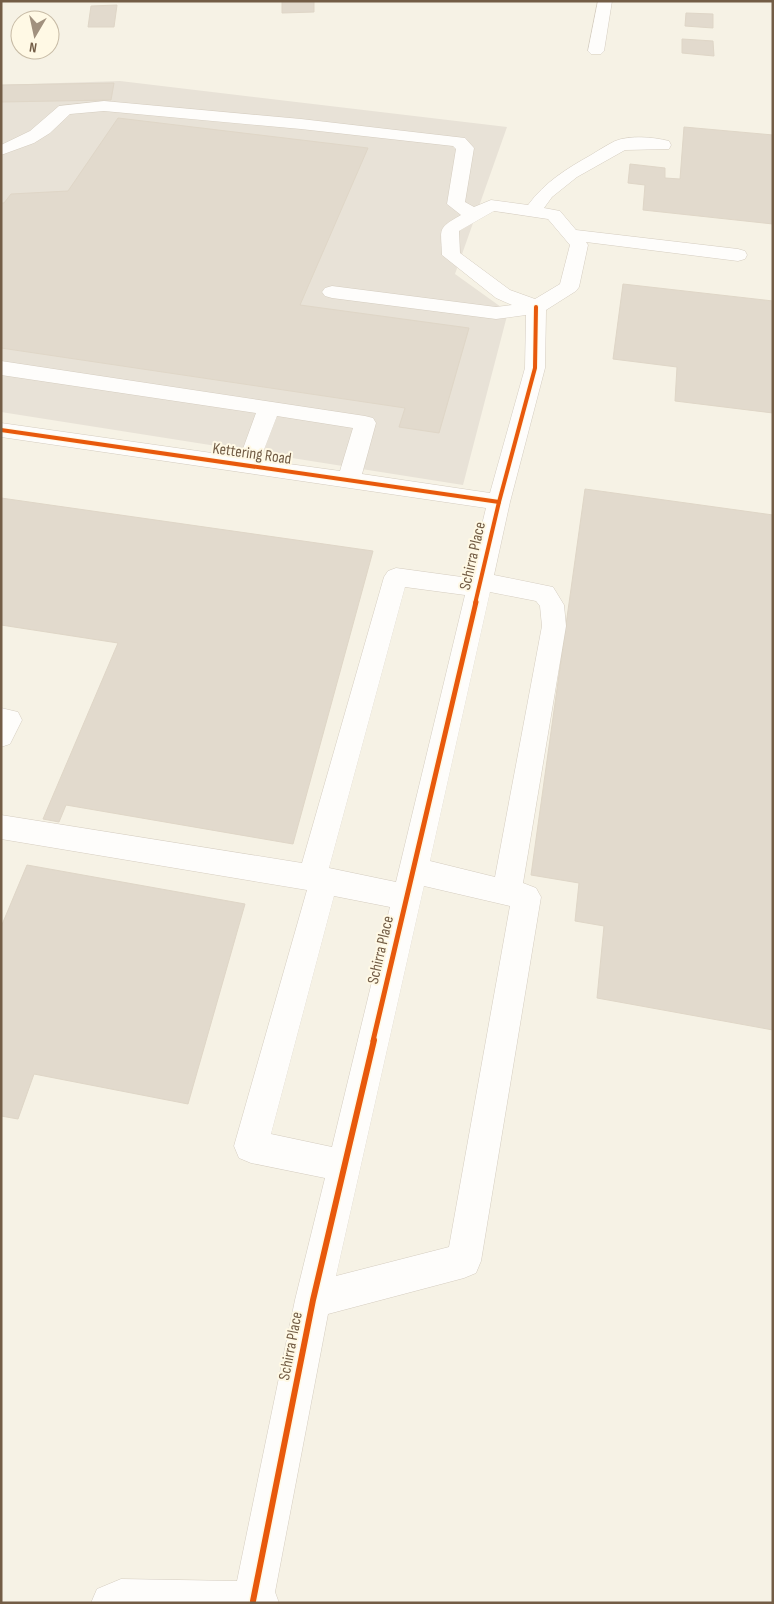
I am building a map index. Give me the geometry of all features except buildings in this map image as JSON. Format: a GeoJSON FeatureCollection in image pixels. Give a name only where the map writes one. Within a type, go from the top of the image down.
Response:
{"type":"FeatureCollection","features":[{"type":"Feature","properties":{"kind":"street"},"geometry":{"type":"LineString","coordinates":[[596,51],[605,1]]}},
{"type":"Feature","properties":{"kind":"street"},"geometry":{"type":"LineString","coordinates":[[1,150],[16,146],[37,135],[55,121],[65,109],[104,106],[448,140],[459,142],[465,148],[456,204],[474,215]]}},
{"type":"Feature","properties":{"kind":"street"},"geometry":{"type":"LineString","coordinates":[[532,211],[546,194],[571,173],[621,145],[641,143],[663,145]]}},
{"type":"Feature","properties":{"kind":"street"},"geometry":{"type":"LineString","coordinates":[[332,292],[496,313],[536,307],[569,287],[579,245],[554,214],[491,205],[450,229],[451,255],[503,294],[536,307]]}},
{"type":"Feature","properties":{"kind":"street"},"geometry":{"type":"LineString","coordinates":[[571,235],[738,255]]}},
{"type":"Feature","properties":{"kind":"street","name":"Schirra Place"},"geometry":{"type":"LineString","coordinates":[[256,1602],[313,1300],[479,585],[535,368],[536,307]]}},
{"type":"Feature","properties":{"kind":"street"},"geometry":{"type":"LineString","coordinates":[[1,368],[365,423],[349,480]]}},
{"type":"Feature","properties":{"kind":"street"},"geometry":{"type":"LineString","coordinates":[[247,466],[269,408]]}},
{"type":"Feature","properties":{"kind":"street","name":"Kettering Road"},"geometry":{"type":"LineString","coordinates":[[1,430],[499,502]]}},
{"type":"Feature","properties":{"kind":"street"},"geometry":{"type":"LineString","coordinates":[[344,1166],[250,1146],[396,577],[544,593],[552,605],[554,626],[507,892]]}},
{"type":"Feature","properties":{"kind":"street"},"geometry":{"type":"LineString","coordinates":[[1,719],[9,720],[1,736]]}},
{"type":"Feature","properties":{"kind":"street"},"geometry":{"type":"LineString","coordinates":[[1,827],[318,879],[410,883],[507,892],[526,897],[464,1261],[313,1300]]}},
{"type":"Feature","properties":{"kind":"street"},"geometry":{"type":"LineString","coordinates":[[111,1603],[121,1599],[256,1602]]}},
{"type":"Feature","properties":{"kind":"shaded area"},"geometry":{"type":"Polygon","coordinates":[[[120,81],[507,127],[455,274],[508,312],[463,485],[1,412],[1,85],[120,81]]]}},
{"type":"Feature","properties":{"kind":"cycle path"},"geometry":{"type":"LineString","coordinates":[[253,1601],[313,1300],[499,502],[535,368],[536,307]]}},
{"type":"Feature","properties":{"kind":"cycle path"},"geometry":{"type":"LineString","coordinates":[[1,430],[499,502]]}}]}
